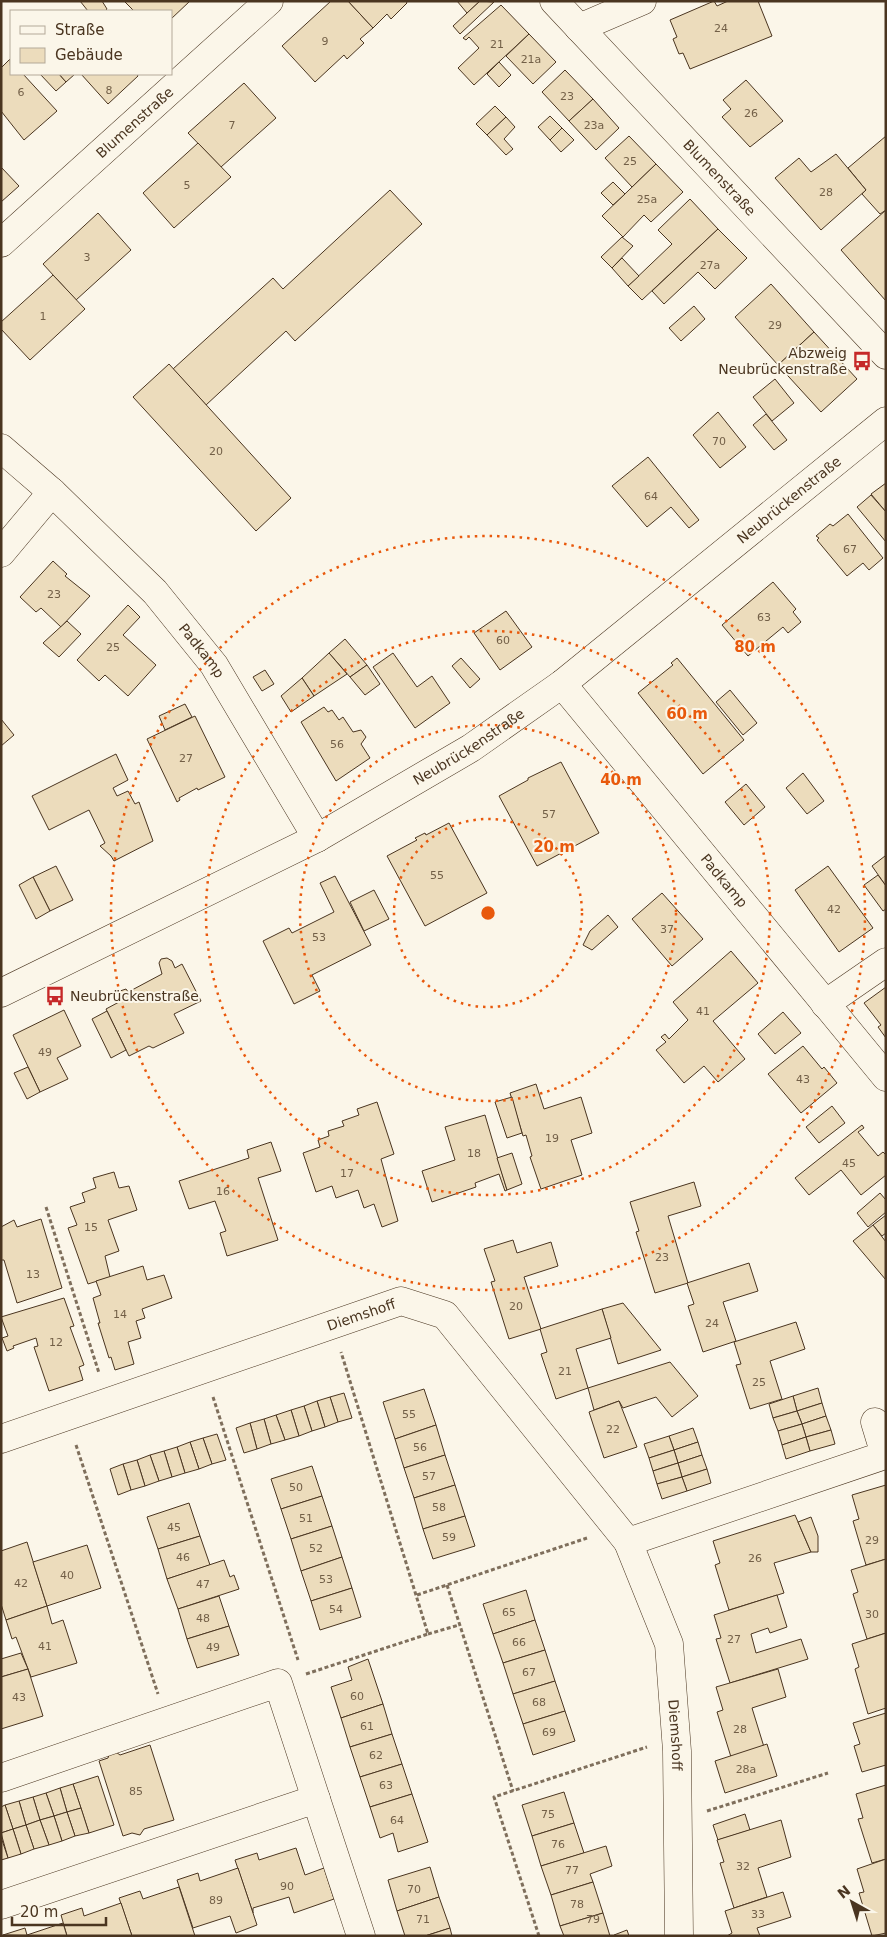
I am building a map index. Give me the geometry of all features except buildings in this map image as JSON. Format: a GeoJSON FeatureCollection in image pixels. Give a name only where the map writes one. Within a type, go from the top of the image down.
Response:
{"type":"FeatureCollection","features":[{"type":"Feature","properties":{"kind":"street","name":"Blumenstraße"},"geometry":{"type":"LineString","coordinates":[[1,243],[269,1]]}},
{"type":"Feature","properties":{"kind":"street","name":"Blumenstraße"},"geometry":{"type":"LineString","coordinates":[[554,1],[886,354]]}},
{"type":"Feature","properties":{"kind":"street"},"geometry":{"type":"LineString","coordinates":[[579,28],[642,1]]}},
{"type":"Feature","properties":{"kind":"street","name":"Neubrückenstraße"},"geometry":{"type":"LineString","coordinates":[[1,993],[316,838],[471,748],[562,684],[886,421]]}},
{"type":"Feature","properties":{"kind":"street","name":"Padkamp"},"geometry":{"type":"LineString","coordinates":[[1,448],[52,492],[155,592],[214,665],[316,838]]}},
{"type":"Feature","properties":{"kind":"street"},"geometry":{"type":"LineString","coordinates":[[1,553],[52,492]]}},
{"type":"Feature","properties":{"kind":"street","name":"Padkamp"},"geometry":{"type":"LineString","coordinates":[[562,684],[886,1077]]}},
{"type":"Feature","properties":{"kind":"street"},"geometry":{"type":"LineString","coordinates":[[825,1004],[886,962]]}},
{"type":"Feature","properties":{"kind":"street","name":"Diemshoff"},"geometry":{"type":"LineString","coordinates":[[1,1439],[401,1301],[445,1315],[622,1535],[669,1644],[676,1738],[679,1936]]}},
{"type":"Feature","properties":{"kind":"street"},"geometry":{"type":"LineString","coordinates":[[622,1535],[885,1455],[875,1422]]}},
{"type":"Feature","properties":{"kind":"street"},"geometry":{"type":"LineString","coordinates":[[1,1778],[291,1679],[316,1799],[361,1936]]}},
{"type":"Feature","properties":{"kind":"street"},"geometry":{"type":"LineString","coordinates":[[1,1905],[316,1799]]}},
{"type":"Feature","properties":{"kind":"path"},"geometry":{"type":"LineString","coordinates":[[46,1207],[109,1402]]}},
{"type":"Feature","properties":{"kind":"path"},"geometry":{"type":"LineString","coordinates":[[332,1325],[428,1634]]}},
{"type":"Feature","properties":{"kind":"path"},"geometry":{"type":"LineString","coordinates":[[203,1369],[291,1679],[459,1625]]}},
{"type":"Feature","properties":{"kind":"path"},"geometry":{"type":"LineString","coordinates":[[67,1417],[167,1720]]}},
{"type":"Feature","properties":{"kind":"path"},"geometry":{"type":"LineString","coordinates":[[417,1595],[622,1535]]}},
{"type":"Feature","properties":{"kind":"path"},"geometry":{"type":"LineString","coordinates":[[447,1585],[513,1791]]}},
{"type":"Feature","properties":{"kind":"path"},"geometry":{"type":"LineString","coordinates":[[539,1936],[494,1797],[676,1738]]}},
{"type":"Feature","properties":{"kind":"path"},"geometry":{"type":"LineString","coordinates":[[678,1820],[828,1773]]}},
{"type":"Feature","properties":{"kind":"place","name":"Abzweig Neubrückenstraße"},"geometry":{"type":"Point","coordinates":[862,361]}},
{"type":"Feature","properties":{"kind":"place","name":"Neubrückenstraße"},"geometry":{"type":"Point","coordinates":[55,996]}}]}
